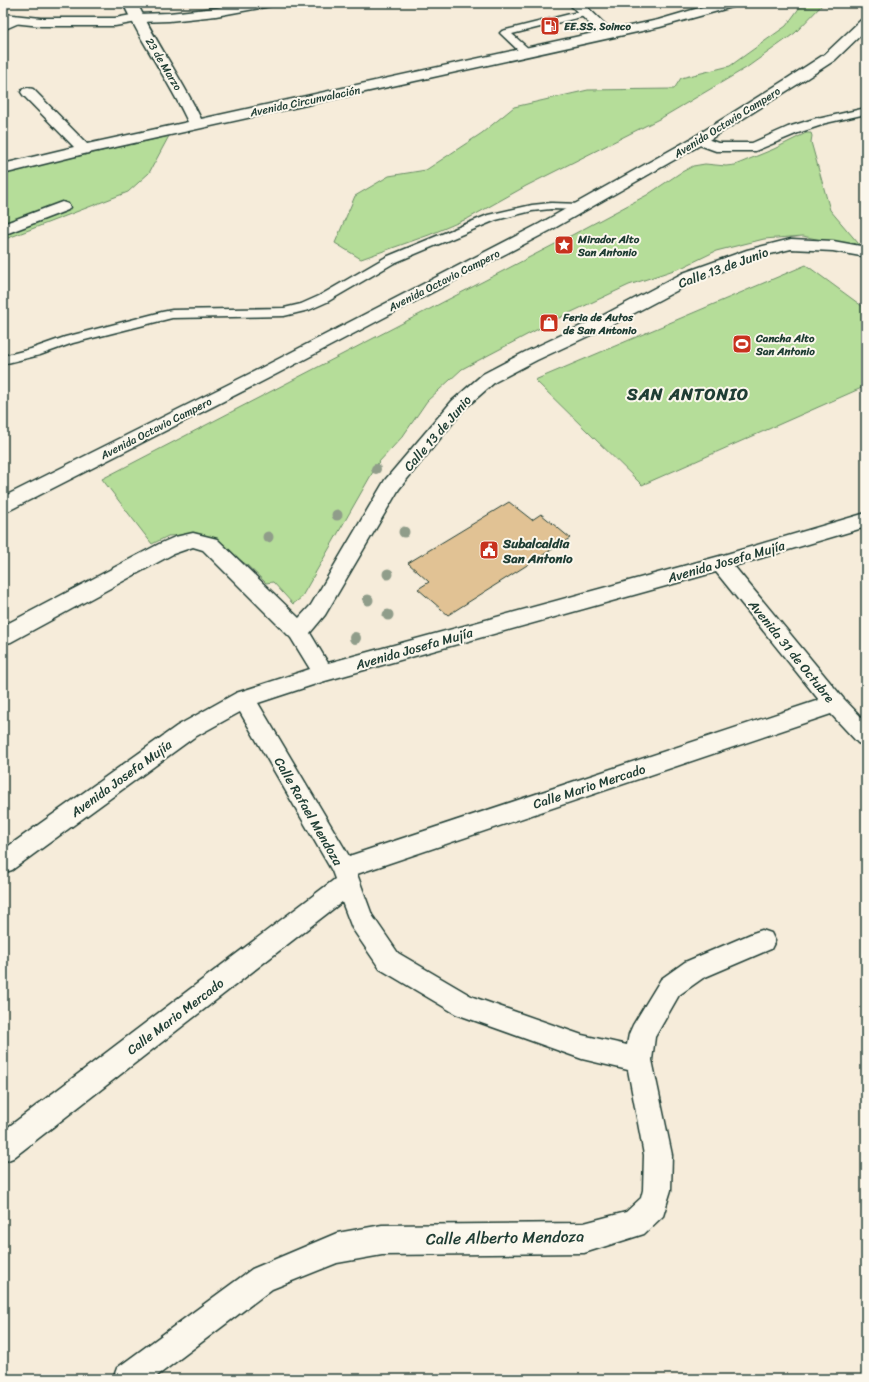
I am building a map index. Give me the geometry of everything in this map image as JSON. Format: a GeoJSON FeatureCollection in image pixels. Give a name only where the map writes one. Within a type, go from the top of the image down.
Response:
{"type":"FeatureCollection","features":[{"type":"Feature","properties":{"kind":"street","name":"23 de Marzo"},"geometry":{"type":"LineString","coordinates":[[130,3],[137,18],[183,95],[197,125]]}},
{"type":"Feature","properties":{"kind":"street"},"geometry":{"type":"LineString","coordinates":[[7,21],[74,23],[115,22],[137,18],[169,17],[216,12],[265,3]]}},
{"type":"Feature","properties":{"kind":"street"},"geometry":{"type":"LineString","coordinates":[[575,3],[608,34]]}},
{"type":"Feature","properties":{"kind":"street","name":"Avenida Circunvalación"},"geometry":{"type":"LineString","coordinates":[[3,169],[84,149],[660,23],[731,3]]}},
{"type":"Feature","properties":{"kind":"street","name":"Avenida Octavio Campero"},"geometry":{"type":"LineString","coordinates":[[3,505],[256,378],[581,208],[699,140],[830,57],[866,23]]}},
{"type":"Feature","properties":{"kind":"street"},"geometry":{"type":"LineString","coordinates":[[28,92],[84,149]]}},
{"type":"Feature","properties":{"kind":"street"},"geometry":{"type":"LineString","coordinates":[[699,140],[716,147],[755,147],[793,130],[817,122]]}},
{"type":"Feature","properties":{"kind":"street"},"geometry":{"type":"LineString","coordinates":[[3,230],[62,207]]}},
{"type":"Feature","properties":{"kind":"street","name":"Calle 13 de Junio"},"geometry":{"type":"LineString","coordinates":[[299,632],[318,610],[392,485],[458,405],[489,378],[531,356],[606,321],[689,277],[753,253],[791,244],[833,246],[866,252]]}},
{"type":"Feature","properties":{"kind":"street","name":"Avenida Josefa Mujía"},"geometry":{"type":"LineString","coordinates":[[3,862],[185,732],[244,699],[323,673],[720,563],[866,520]]}},
{"type":"Feature","properties":{"kind":"street"},"geometry":{"type":"LineString","coordinates":[[3,636],[166,549],[182,542],[193,540],[210,544],[237,569],[299,632],[323,673]]}},
{"type":"Feature","properties":{"kind":"street","name":"Avenida 31 de Octubre"},"geometry":{"type":"LineString","coordinates":[[720,563],[835,704],[866,737]]}},
{"type":"Feature","properties":{"kind":"street","name":"Calle Rafael Mendoza"},"geometry":{"type":"LineString","coordinates":[[244,699],[345,876],[360,920],[389,961],[466,1006],[582,1047],[639,1060]]}},
{"type":"Feature","properties":{"kind":"street","name":"Calle Mario Mercado"},"geometry":{"type":"LineString","coordinates":[[3,1148],[345,876],[835,704]]}},
{"type":"Feature","properties":{"kind":"street","name":"Calle Alberto Mendoza"},"geometry":{"type":"LineString","coordinates":[[128,1379],[262,1279],[337,1248],[382,1240],[584,1238],[634,1224],[653,1206],[657,1190],[658,1155],[639,1060],[642,1034],[670,987],[694,970],[762,940]]}},
{"type":"Feature","properties":{"kind":"lane"},"geometry":{"type":"LineString","coordinates":[[526,52],[504,33],[586,13]]}},
{"type":"Feature","properties":{"kind":"lane"},"geometry":{"type":"LineString","coordinates":[[817,122],[866,111]]}},
{"type":"Feature","properties":{"kind":"lane"},"geometry":{"type":"LineString","coordinates":[[3,360],[35,352],[69,340],[172,314],[284,312],[305,307],[323,299],[390,260],[492,218],[532,208],[551,206],[581,208]]}},
{"type":"Feature","properties":{"kind":"green space"},"geometry":{"type":"Polygon","coordinates":[[[803,3],[824,3],[795,33],[746,68],[663,117],[526,186],[469,218],[429,235],[361,259],[335,243],[355,196],[389,176],[426,170],[482,133],[514,107],[588,90],[674,89],[681,78],[730,66],[786,26],[803,3]]]}},
{"type":"Feature","properties":{"kind":"green space"},"geometry":{"type":"Polygon","coordinates":[[[806,133],[811,133],[812,136],[811,142],[830,210],[864,250],[803,236],[764,239],[716,251],[683,267],[629,285],[561,317],[462,369],[427,401],[403,436],[378,463],[301,598],[293,604],[273,582],[266,583],[247,565],[226,550],[187,535],[168,536],[152,544],[102,479],[559,242],[647,195],[693,166],[705,164],[726,166],[735,165],[774,149],[806,133]]]}},
{"type":"Feature","properties":{"kind":"green space"},"geometry":{"type":"Polygon","coordinates":[[[169,136],[149,173],[128,192],[3,240],[3,173],[169,136]]]}},
{"type":"Feature","properties":{"kind":"green space","name":"Cancha Alto San Antonio"},"geometry":{"type":"Polygon","coordinates":[[[806,265],[866,309],[866,386],[642,485],[535,380],[806,265]]]}},
{"type":"Feature","properties":{"kind":"building","name":"Subalcaldia San Antonio"},"geometry":{"type":"Polygon","coordinates":[[[509,502],[532,520],[541,514],[570,538],[448,615],[418,589],[429,582],[408,563],[509,502]]]}},
{"type":"Feature","properties":{"kind":"place","name":"EE.SS. Soinco"},"geometry":{"type":"Point","coordinates":[550,26]}},
{"type":"Feature","properties":{"kind":"place","name":"Mirador Alto San Antonio"},"geometry":{"type":"Point","coordinates":[564,245]}},
{"type":"Feature","properties":{"kind":"place","name":"Feria de Autos de San Antonio"},"geometry":{"type":"Point","coordinates":[549,323]}},
{"type":"Feature","properties":{"kind":"place","name":"Cancha Alto San Antonio"},"geometry":{"type":"Point","coordinates":[742,344]}},
{"type":"Feature","properties":{"kind":"place","name":"Subalcaldia San Antonio"},"geometry":{"type":"Point","coordinates":[489,550]}},
{"type":"Feature","properties":{"kind":"district","name":"SAN ANTONIO"},"geometry":{"type":"Point","coordinates":[688,394]}}]}
